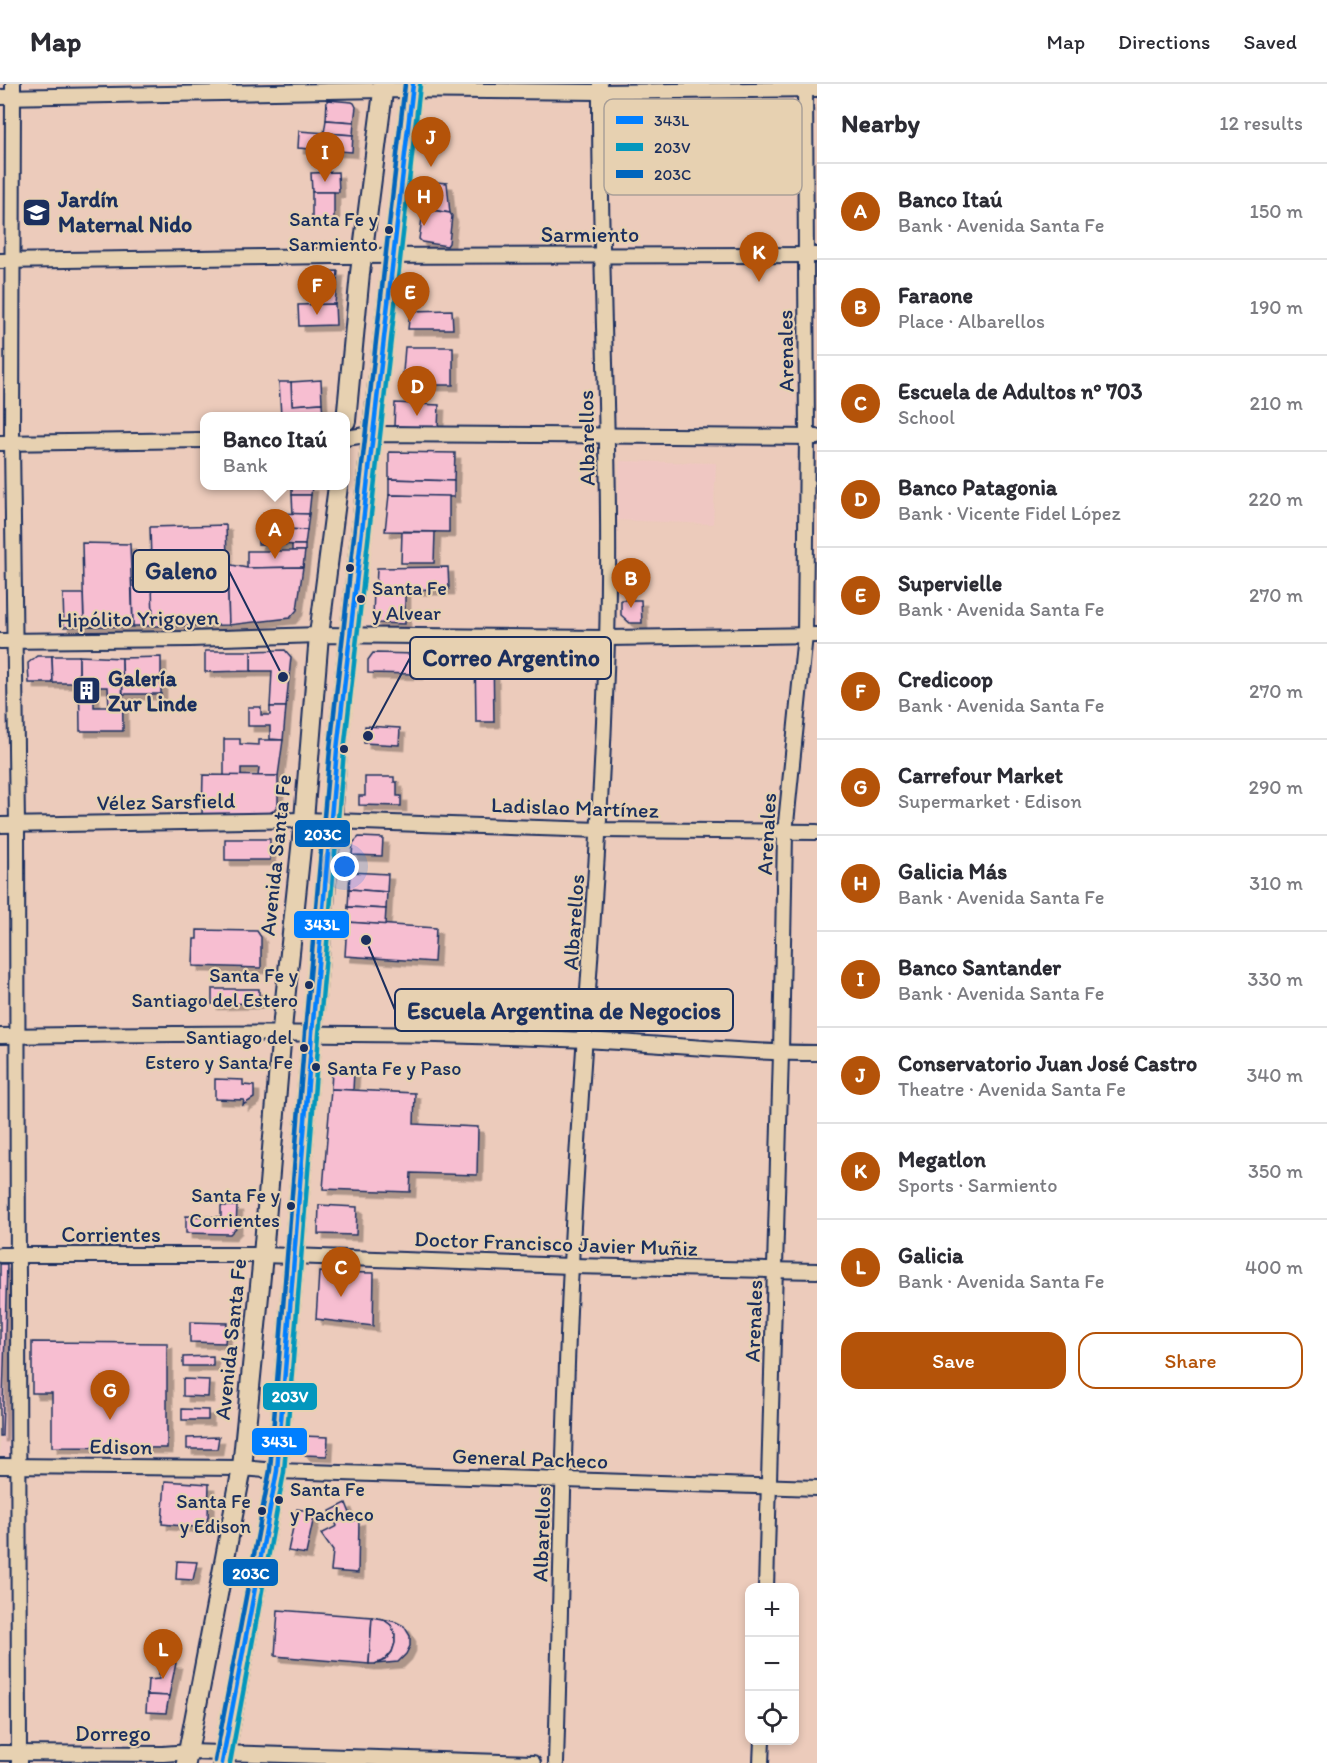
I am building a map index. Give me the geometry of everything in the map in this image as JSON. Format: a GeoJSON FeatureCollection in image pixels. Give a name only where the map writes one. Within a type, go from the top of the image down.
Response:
{"type":"FeatureCollection","features":[{"type":"Feature","properties":{"kind":"main road"},"geometry":{"type":"LineString","coordinates":[[346,412],[362,255],[384,87]]}},
{"type":"Feature","properties":{"kind":"main road"},"geometry":{"type":"LineString","coordinates":[[223,1758],[277,1471],[337,750],[413,87]]}},
{"type":"Feature","properties":{"kind":"main road","name":"Avenida Santa Fe"},"geometry":{"type":"LineString","coordinates":[[187,1758],[242,1468],[304,820],[319,635],[337,490]]}},
{"type":"Feature","properties":{"kind":"street"},"geometry":{"type":"LineString","coordinates":[[19,1758],[17,825],[15,641],[6,443],[9,92],[384,87],[809,87]]}},
{"type":"Feature","properties":{"kind":"street","name":"Arenales"},"geometry":{"type":"LineString","coordinates":[[766,1583],[776,1270],[785,833],[811,635],[809,87]]}},
{"type":"Feature","properties":{"kind":"street","name":"Albarellos"},"geometry":{"type":"LineString","coordinates":[[556,1763],[571,1266],[600,830],[607,638],[608,436],[600,88]]}},
{"type":"Feature","properties":{"kind":"street","name":"Sarmiento"},"geometry":{"type":"LineString","coordinates":[[7,261],[362,255],[811,255]]}},
{"type":"Feature","properties":{"kind":"street"},"geometry":{"type":"LineString","coordinates":[[350,437],[372,434],[812,437]]}},
{"type":"Feature","properties":{"kind":"street"},"geometry":{"type":"LineString","coordinates":[[6,443],[200,440]]}},
{"type":"Feature","properties":{"kind":"street","name":"Hipólito Yrigoyen"},"geometry":{"type":"LineString","coordinates":[[0,641],[319,635],[607,638],[811,635]]}},
{"type":"Feature","properties":{"kind":"street","name":"Ladislao Martínez"},"geometry":{"type":"LineString","coordinates":[[332,820],[600,830],[817,832]]}},
{"type":"Feature","properties":{"kind":"street","name":"Vélez Sarsfield"},"geometry":{"type":"LineString","coordinates":[[0,825],[332,820]]}},
{"type":"Feature","properties":{"kind":"street"},"geometry":{"type":"LineString","coordinates":[[0,1036],[312,1033],[586,1040],[781,1053],[817,1053]]}},
{"type":"Feature","properties":{"kind":"street","name":"Corrientes"},"geometry":{"type":"LineString","coordinates":[[0,1255],[295,1256]]}},
{"type":"Feature","properties":{"kind":"street","name":"Doctor Francisco Javier Muñiz"},"geometry":{"type":"LineString","coordinates":[[295,1256],[571,1266],[817,1271]]}},
{"type":"Feature","properties":{"kind":"street","name":"Edison"},"geometry":{"type":"LineString","coordinates":[[0,1466],[242,1468]]}},
{"type":"Feature","properties":{"kind":"street","name":"General Pacheco"},"geometry":{"type":"LineString","coordinates":[[242,1468],[817,1488]]}},
{"type":"Feature","properties":{"kind":"street"},"geometry":{"type":"LineString","coordinates":[[761,1763],[762,1745]]}},
{"type":"Feature","properties":{"kind":"street","name":"Dorrego"},"geometry":{"type":"LineString","coordinates":[[0,1753],[19,1758],[163,1754],[187,1758],[533,1763]]}},
{"type":"Feature","properties":{"kind":"shaded area"},"geometry":{"type":"Polygon","coordinates":[[[620,461],[716,463],[713,524],[617,520],[620,461]]]}},
{"type":"Feature","properties":{"kind":"shaded area"},"geometry":{"type":"Polygon","coordinates":[[[17,1254],[19,1466],[0,1466],[0,1255],[17,1254]]]}},
{"type":"Feature","properties":{"kind":"building"},"geometry":{"type":"Polygon","coordinates":[[[327,100],[354,103],[356,107],[354,122],[326,120],[327,100]]]}},
{"type":"Feature","properties":{"kind":"building"},"geometry":{"type":"Polygon","coordinates":[[[326,120],[354,122],[353,135],[324,133],[326,120]]]}},
{"type":"Feature","properties":{"kind":"building"},"geometry":{"type":"Polygon","coordinates":[[[299,131],[353,135],[352,152],[298,148],[299,131]]]}},
{"type":"Feature","properties":{"kind":"building"},"geometry":{"type":"Polygon","coordinates":[[[338,172],[339,192],[312,192],[311,173],[338,172]]]}},
{"type":"Feature","properties":{"kind":"building"},"geometry":{"type":"Polygon","coordinates":[[[423,181],[447,183],[450,213],[419,208],[423,181]]]}},
{"type":"Feature","properties":{"kind":"building"},"geometry":{"type":"Polygon","coordinates":[[[312,192],[334,192],[334,220],[312,220],[312,192]]]}},
{"type":"Feature","properties":{"kind":"building"},"geometry":{"type":"Polygon","coordinates":[[[425,209],[450,213],[452,216],[447,246],[422,242],[419,239],[425,209]]]}},
{"type":"Feature","properties":{"kind":"building"},"geometry":{"type":"Polygon","coordinates":[[[338,271],[335,304],[311,305],[310,272],[338,271]]]}},
{"type":"Feature","properties":{"kind":"building"},"geometry":{"type":"Polygon","coordinates":[[[335,304],[336,325],[299,326],[298,305],[335,304]]]}},
{"type":"Feature","properties":{"kind":"building"},"geometry":{"type":"Polygon","coordinates":[[[452,310],[453,329],[408,329],[410,311],[452,310]]]}},
{"type":"Feature","properties":{"kind":"building"},"geometry":{"type":"Polygon","coordinates":[[[405,347],[453,347],[453,385],[402,385],[405,347]]]}},
{"type":"Feature","properties":{"kind":"building"},"geometry":{"type":"Polygon","coordinates":[[[321,380],[322,403],[292,405],[291,382],[321,380]]]}},
{"type":"Feature","properties":{"kind":"building"},"geometry":{"type":"Polygon","coordinates":[[[279,382],[291,382],[292,405],[322,403],[323,412],[281,412],[279,382]]]}},
{"type":"Feature","properties":{"kind":"building"},"geometry":{"type":"Polygon","coordinates":[[[395,403],[439,405],[438,428],[394,426],[395,403]]]}},
{"type":"Feature","properties":{"kind":"building"},"geometry":{"type":"Polygon","coordinates":[[[389,452],[455,453],[454,481],[389,479],[389,452]]]}},
{"type":"Feature","properties":{"kind":"building"},"geometry":{"type":"Polygon","coordinates":[[[389,479],[454,481],[454,497],[389,495],[389,479]]]}},
{"type":"Feature","properties":{"kind":"building"},"geometry":{"type":"Polygon","coordinates":[[[292,490],[312,490],[311,495],[292,495],[292,490]]]}},
{"type":"Feature","properties":{"kind":"building"},"geometry":{"type":"Polygon","coordinates":[[[292,495],[311,495],[309,514],[293,514],[292,495]]]}},
{"type":"Feature","properties":{"kind":"building"},"geometry":{"type":"Polygon","coordinates":[[[389,495],[449,496],[449,532],[385,531],[389,495]]]}},
{"type":"Feature","properties":{"kind":"building"},"geometry":{"type":"Polygon","coordinates":[[[276,513],[309,514],[307,530],[276,529],[276,513]]]}},
{"type":"Feature","properties":{"kind":"building"},"geometry":{"type":"Polygon","coordinates":[[[226,525],[229,625],[153,626],[150,527],[226,525]]]}},
{"type":"Feature","properties":{"kind":"building"},"geometry":{"type":"Polygon","coordinates":[[[258,528],[307,530],[305,545],[258,544],[258,528]]]}},
{"type":"Feature","properties":{"kind":"building"},"geometry":{"type":"Polygon","coordinates":[[[402,532],[435,532],[434,563],[401,563],[402,532]]]}},
{"type":"Feature","properties":{"kind":"building"},"geometry":{"type":"Polygon","coordinates":[[[82,543],[130,544],[133,627],[84,626],[82,543]]]}},
{"type":"Feature","properties":{"kind":"building"},"geometry":{"type":"Polygon","coordinates":[[[292,545],[305,545],[305,551],[292,551],[292,545]]]}},
{"type":"Feature","properties":{"kind":"building"},"geometry":{"type":"Polygon","coordinates":[[[247,551],[305,551],[303,567],[247,568],[247,551]]]}},
{"type":"Feature","properties":{"kind":"building"},"geometry":{"type":"Polygon","coordinates":[[[227,564],[247,568],[303,567],[297,610],[290,618],[229,625],[227,564]]]}},
{"type":"Feature","properties":{"kind":"building"},"geometry":{"type":"Polygon","coordinates":[[[448,567],[449,589],[376,590],[377,568],[448,567]]]}},
{"type":"Feature","properties":{"kind":"building"},"geometry":{"type":"Polygon","coordinates":[[[132,581],[152,581],[153,626],[133,626],[132,581]]]}},
{"type":"Feature","properties":{"kind":"building"},"geometry":{"type":"Polygon","coordinates":[[[374,589],[405,590],[405,624],[378,623],[373,619],[374,589]]]}},
{"type":"Feature","properties":{"kind":"building"},"geometry":{"type":"Polygon","coordinates":[[[63,594],[83,594],[84,626],[64,627],[63,594]]]}},
{"type":"Feature","properties":{"kind":"building"},"geometry":{"type":"Polygon","coordinates":[[[621,600],[641,600],[642,623],[630,623],[621,615],[621,600]]]}},
{"type":"Feature","properties":{"kind":"building"},"geometry":{"type":"Polygon","coordinates":[[[285,650],[291,657],[286,707],[270,707],[272,671],[251,671],[251,651],[285,650]]]}},
{"type":"Feature","properties":{"kind":"building"},"geometry":{"type":"Polygon","coordinates":[[[475,650],[493,650],[494,722],[476,722],[475,650]]]}},
{"type":"Feature","properties":{"kind":"building"},"geometry":{"type":"Polygon","coordinates":[[[205,651],[251,651],[251,671],[205,672],[205,651]]]}},
{"type":"Feature","properties":{"kind":"building"},"geometry":{"type":"Polygon","coordinates":[[[373,653],[418,654],[417,674],[368,673],[368,660],[373,653]]]}},
{"type":"Feature","properties":{"kind":"building"},"geometry":{"type":"Polygon","coordinates":[[[37,656],[52,656],[53,683],[29,683],[28,663],[37,656]]]}},
{"type":"Feature","properties":{"kind":"building"},"geometry":{"type":"Polygon","coordinates":[[[52,656],[79,656],[79,683],[53,683],[52,656]]]}},
{"type":"Feature","properties":{"kind":"building","name":"Galería Zur Linde"},"geometry":{"type":"Polygon","coordinates":[[[79,656],[122,658],[123,731],[80,731],[79,656]],[[94,687],[94,707],[109,707],[108,687],[94,687]]]}},
{"type":"Feature","properties":{"kind":"building"},"geometry":{"type":"Polygon","coordinates":[[[161,657],[161,694],[123,694],[122,658],[161,657]]]}},
{"type":"Feature","properties":{"kind":"building"},"geometry":{"type":"Polygon","coordinates":[[[248,707],[261,707],[261,715],[270,715],[270,707],[286,707],[283,740],[270,739],[270,726],[248,726],[248,707]]]}},
{"type":"Feature","properties":{"kind":"building"},"geometry":{"type":"Polygon","coordinates":[[[365,726],[400,728],[399,745],[364,743],[365,726]]]}},
{"type":"Feature","properties":{"kind":"building"},"geometry":{"type":"Polygon","coordinates":[[[224,739],[240,739],[240,744],[259,745],[259,740],[283,740],[278,776],[258,776],[259,768],[241,768],[241,776],[224,776],[224,739]]]}},
{"type":"Feature","properties":{"kind":"building"},"geometry":{"type":"Polygon","coordinates":[[[203,775],[278,776],[278,805],[265,816],[202,815],[203,775]]]}},
{"type":"Feature","properties":{"kind":"building"},"geometry":{"type":"Polygon","coordinates":[[[365,777],[394,777],[394,782],[397,782],[397,796],[401,796],[401,806],[359,805],[359,796],[365,796],[365,777]]]}},
{"type":"Feature","properties":{"kind":"building"},"geometry":{"type":"Polygon","coordinates":[[[359,837],[383,838],[382,856],[352,855],[353,843],[359,837]]]}},
{"type":"Feature","properties":{"kind":"building"},"geometry":{"type":"Polygon","coordinates":[[[225,839],[270,839],[270,860],[225,860],[225,839]]]}},
{"type":"Feature","properties":{"kind":"building"},"geometry":{"type":"Polygon","coordinates":[[[350,872],[388,874],[387,892],[349,889],[350,872]]]}},
{"type":"Feature","properties":{"kind":"building"},"geometry":{"type":"Polygon","coordinates":[[[349,889],[387,892],[386,909],[348,907],[349,889]]]}},
{"type":"Feature","properties":{"kind":"building"},"geometry":{"type":"Polygon","coordinates":[[[348,907],[386,909],[385,925],[347,922],[348,907]]]}},
{"type":"Feature","properties":{"kind":"building"},"geometry":{"type":"Polygon","coordinates":[[[347,922],[436,928],[434,962],[345,956],[347,922]]]}},
{"type":"Feature","properties":{"kind":"building"},"geometry":{"type":"Polygon","coordinates":[[[197,930],[257,931],[261,937],[261,968],[193,966],[194,939],[197,939],[197,930]]]}},
{"type":"Feature","properties":{"kind":"building"},"geometry":{"type":"Polygon","coordinates":[[[212,989],[259,989],[259,1003],[212,1004],[212,989]]]}},
{"type":"Feature","properties":{"kind":"building"},"geometry":{"type":"Polygon","coordinates":[[[332,1071],[354,1072],[353,1090],[331,1089],[332,1071]]]}},
{"type":"Feature","properties":{"kind":"building"},"geometry":{"type":"Polygon","coordinates":[[[215,1079],[243,1080],[243,1085],[254,1086],[254,1098],[243,1105],[244,1100],[215,1099],[215,1079]]]}},
{"type":"Feature","properties":{"kind":"building"},"geometry":{"type":"Polygon","coordinates":[[[331,1089],[415,1093],[414,1124],[478,1127],[477,1175],[411,1173],[410,1192],[323,1189],[331,1089]]]}},
{"type":"Feature","properties":{"kind":"building"},"geometry":{"type":"Polygon","coordinates":[[[319,1205],[357,1207],[356,1235],[318,1234],[319,1205]]]}},
{"type":"Feature","properties":{"kind":"building"},"geometry":{"type":"Polygon","coordinates":[[[221,1206],[237,1206],[236,1228],[230,1234],[186,1233],[186,1216],[221,1217],[221,1206]]]}},
{"type":"Feature","properties":{"kind":"building"},"geometry":{"type":"Polygon","coordinates":[[[0,1264],[7,1264],[2,1436],[0,1436],[0,1264]]]}},
{"type":"Feature","properties":{"kind":"building"},"geometry":{"type":"Polygon","coordinates":[[[319,1272],[374,1273],[373,1326],[316,1319],[319,1272]]]}},
{"type":"Feature","properties":{"kind":"building"},"geometry":{"type":"Polygon","coordinates":[[[190,1322],[227,1323],[225,1343],[190,1342],[190,1322]]]}},
{"type":"Feature","properties":{"kind":"building"},"geometry":{"type":"Polygon","coordinates":[[[32,1342],[167,1343],[167,1448],[52,1447],[52,1393],[32,1393],[32,1342]]]}},
{"type":"Feature","properties":{"kind":"building"},"geometry":{"type":"Polygon","coordinates":[[[213,1356],[213,1366],[183,1366],[183,1357],[213,1356]]]}},
{"type":"Feature","properties":{"kind":"building"},"geometry":{"type":"Polygon","coordinates":[[[183,1379],[209,1380],[208,1397],[183,1396],[183,1379]]]}},
{"type":"Feature","properties":{"kind":"building"},"geometry":{"type":"Polygon","coordinates":[[[182,1409],[208,1410],[208,1420],[182,1420],[182,1409]]]}},
{"type":"Feature","properties":{"kind":"building"},"geometry":{"type":"Polygon","coordinates":[[[303,1436],[328,1437],[327,1456],[305,1455],[302,1451],[303,1436]]]}},
{"type":"Feature","properties":{"kind":"building"},"geometry":{"type":"Polygon","coordinates":[[[219,1437],[217,1449],[187,1449],[187,1438],[219,1437]]]}},
{"type":"Feature","properties":{"kind":"building"},"geometry":{"type":"Polygon","coordinates":[[[165,1481],[209,1484],[208,1517],[204,1528],[162,1524],[165,1481]]]}},
{"type":"Feature","properties":{"kind":"building"},"geometry":{"type":"Polygon","coordinates":[[[346,1503],[353,1521],[359,1519],[358,1573],[331,1571],[333,1551],[321,1534],[337,1526],[330,1511],[346,1503]]]}},
{"type":"Feature","properties":{"kind":"building"},"geometry":{"type":"Polygon","coordinates":[[[297,1509],[315,1512],[306,1554],[288,1551],[297,1509]]]}},
{"type":"Feature","properties":{"kind":"building"},"geometry":{"type":"Polygon","coordinates":[[[177,1561],[197,1562],[193,1580],[176,1579],[177,1561]]]}},
{"type":"Feature","properties":{"kind":"building"},"geometry":{"type":"Polygon","coordinates":[[[278,1610],[372,1617],[369,1664],[275,1656],[278,1610]]]}},
{"type":"Feature","properties":{"kind":"building"},"geometry":{"type":"Polygon","coordinates":[[[372,1617],[383,1619],[391,1625],[395,1634],[395,1643],[392,1652],[385,1660],[369,1664],[372,1617]]]}},
{"type":"Feature","properties":{"kind":"building"},"geometry":{"type":"Polygon","coordinates":[[[383,1619],[404,1626],[410,1636],[410,1646],[398,1662],[375,1664],[385,1660],[392,1652],[395,1643],[395,1634],[391,1625],[383,1619]]]}},
{"type":"Feature","properties":{"kind":"building"},"geometry":{"type":"Polygon","coordinates":[[[159,1662],[176,1663],[169,1696],[147,1695],[148,1680],[159,1679],[159,1662]]]}},
{"type":"Feature","properties":{"kind":"building"},"geometry":{"type":"Polygon","coordinates":[[[147,1695],[169,1696],[166,1713],[146,1712],[147,1695]]]}},
{"type":"Feature","properties":{"kind":"transit line","name":"203C"},"geometry":{"type":"LineString","coordinates":[[215,1761],[270,1470],[330,749],[405,84]]}},
{"type":"Feature","properties":{"kind":"transit line","name":"343L"},"geometry":{"type":"LineString","coordinates":[[222,1763],[277,1471],[337,750],[413,84]]}},
{"type":"Feature","properties":{"kind":"transit line","name":"203V"},"geometry":{"type":"LineString","coordinates":[[230,1763],[284,1472],[344,751],[420,85]]}},
{"type":"Feature","properties":{"kind":"place","name":"Conservatorio Juan José Castro"},"geometry":{"type":"Point","coordinates":[431,167]}},
{"type":"Feature","properties":{"kind":"place","name":"Banco Santander"},"geometry":{"type":"Point","coordinates":[325,182]}},
{"type":"Feature","properties":{"kind":"place","name":"Jardín Maternal Nido"},"geometry":{"type":"Point","coordinates":[37,212]}},
{"type":"Feature","properties":{"kind":"place","name":"Galicia Más"},"geometry":{"type":"Point","coordinates":[424,226]}},
{"type":"Feature","properties":{"kind":"place","name":"Santa Fe y Sarmiento"},"geometry":{"type":"Point","coordinates":[389,230]}},
{"type":"Feature","properties":{"kind":"place","name":"Megatlon"},"geometry":{"type":"Point","coordinates":[759,282]}},
{"type":"Feature","properties":{"kind":"place","name":"Credicoop"},"geometry":{"type":"Point","coordinates":[317,315]}},
{"type":"Feature","properties":{"kind":"place","name":"Supervielle"},"geometry":{"type":"Point","coordinates":[410,322]}},
{"type":"Feature","properties":{"kind":"place","name":"Banco Patagonia"},"geometry":{"type":"Point","coordinates":[417,416]}},
{"type":"Feature","properties":{"kind":"place","name":"Banco Itaú"},"geometry":{"type":"Point","coordinates":[275,559]}},
{"type":"Feature","properties":{"kind":"place","name":"Santa Fe y Alvear"},"geometry":{"type":"Point","coordinates":[361,599]}},
{"type":"Feature","properties":{"kind":"place","name":"Faraone"},"geometry":{"type":"Point","coordinates":[631,608]}},
{"type":"Feature","properties":{"kind":"place","name":"Galeno"},"geometry":{"type":"Point","coordinates":[283,677]}},
{"type":"Feature","properties":{"kind":"place","name":"Galería Zur Linde"},"geometry":{"type":"Point","coordinates":[87,691]}},
{"type":"Feature","properties":{"kind":"place","name":"Correo Argentino"},"geometry":{"type":"Point","coordinates":[368,736]}},
{"type":"Feature","properties":{"kind":"place","name":"Escuela Argentina de Negocios"},"geometry":{"type":"Point","coordinates":[366,940]}},
{"type":"Feature","properties":{"kind":"place","name":"Santa Fe y Santiago del Estero"},"geometry":{"type":"Point","coordinates":[309,985]}},
{"type":"Feature","properties":{"kind":"place","name":"Santiago del Estero y Santa Fe"},"geometry":{"type":"Point","coordinates":[304,1048]}},
{"type":"Feature","properties":{"kind":"place","name":"Santa Fe y Paso"},"geometry":{"type":"Point","coordinates":[316,1067]}},
{"type":"Feature","properties":{"kind":"place","name":"Santa Fe y Corrientes"},"geometry":{"type":"Point","coordinates":[291,1206]}},
{"type":"Feature","properties":{"kind":"place","name":"Escuela de Adultos nº 703"},"geometry":{"type":"Point","coordinates":[341,1297]}},
{"type":"Feature","properties":{"kind":"place","name":"Carrefour Market"},"geometry":{"type":"Point","coordinates":[110,1420]}},
{"type":"Feature","properties":{"kind":"place","name":"Santa Fe y Pacheco"},"geometry":{"type":"Point","coordinates":[279,1500]}},
{"type":"Feature","properties":{"kind":"place","name":"Santa Fe y Edison"},"geometry":{"type":"Point","coordinates":[262,1511]}},
{"type":"Feature","properties":{"kind":"place","name":"Galicia"},"geometry":{"type":"Point","coordinates":[163,1679]}}]}
